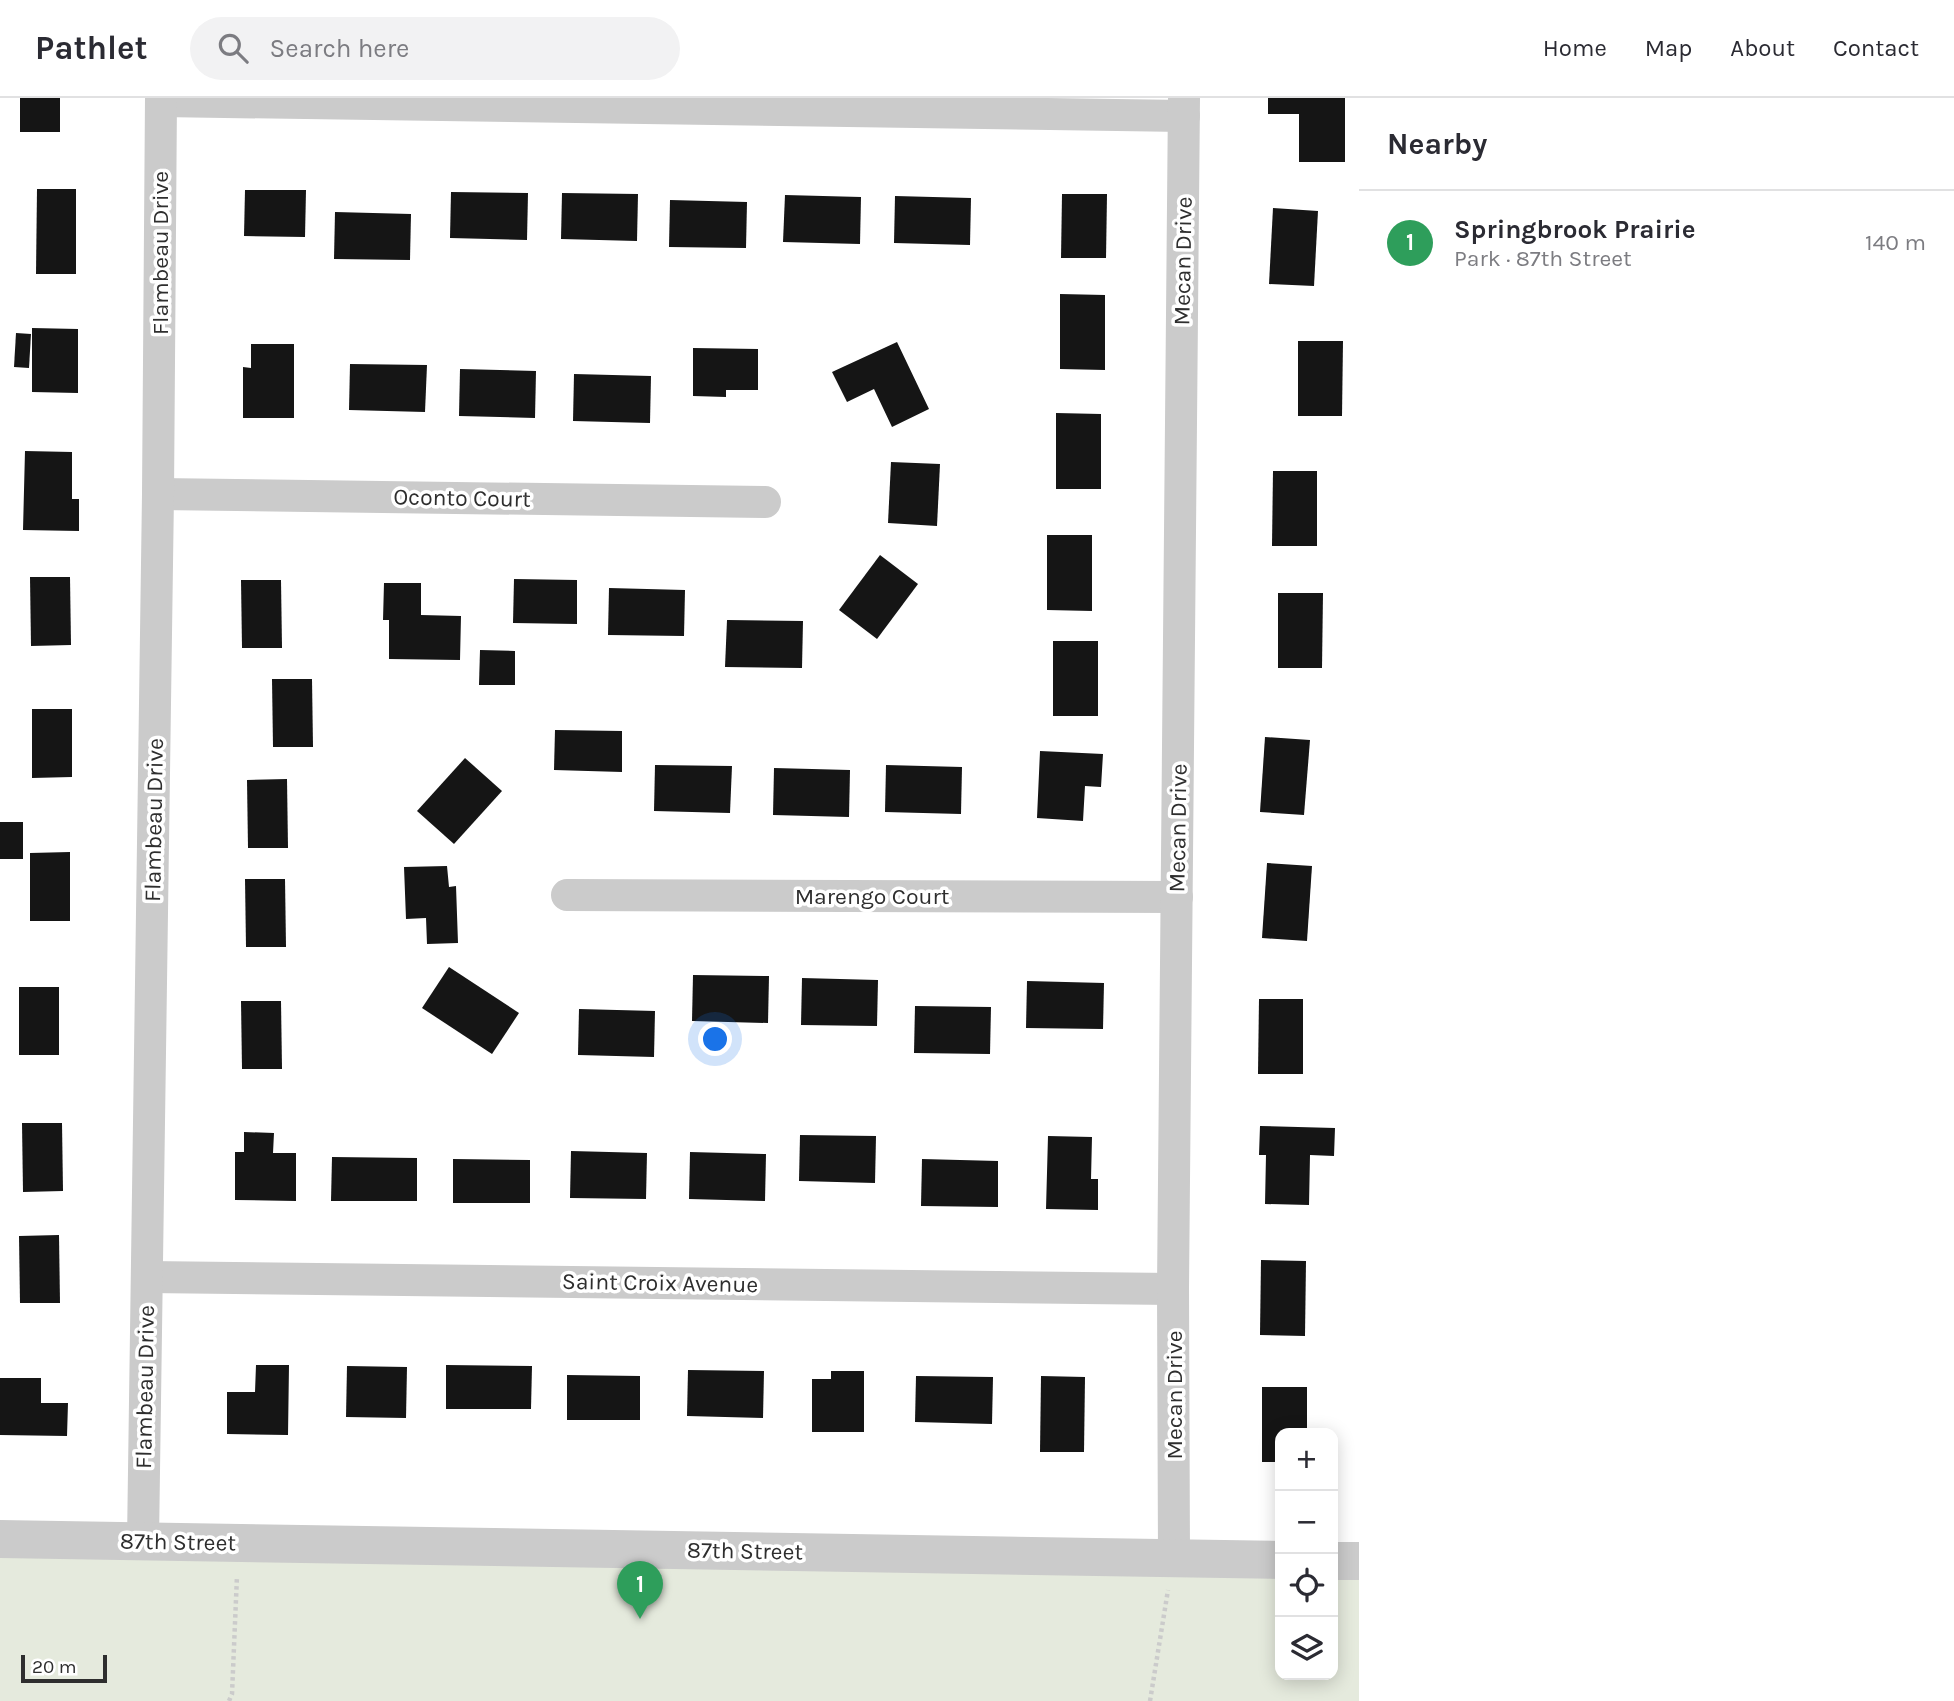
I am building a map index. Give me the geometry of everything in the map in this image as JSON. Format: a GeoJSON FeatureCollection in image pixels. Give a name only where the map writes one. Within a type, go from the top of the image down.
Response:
{"type":"FeatureCollection","features":[{"type":"Feature","properties":{"kind":"street"},"geometry":{"type":"LineString","coordinates":[[161,100],[1184,107]]}},
{"type":"Feature","properties":{"kind":"street","name":"Flambeau Drive"},"geometry":{"type":"LineString","coordinates":[[143,1541],[161,100]]}},
{"type":"Feature","properties":{"kind":"street","name":"Mecan Drive"},"geometry":{"type":"LineString","coordinates":[[1174,1558],[1173,1289],[1184,107]]}},
{"type":"Feature","properties":{"kind":"street","name":"Oconto Court"},"geometry":{"type":"LineString","coordinates":[[158,494],[765,502]]}},
{"type":"Feature","properties":{"kind":"street","name":"Marengo Court"},"geometry":{"type":"LineString","coordinates":[[568,895],[1177,897]]}},
{"type":"Feature","properties":{"kind":"street","name":"Saint Croix Avenue"},"geometry":{"type":"LineString","coordinates":[[147,1277],[1173,1289]]}},
{"type":"Feature","properties":{"kind":"street","name":"87th Street"},"geometry":{"type":"LineString","coordinates":[[0,1539],[1275,1560]]}},
{"type":"Feature","properties":{"kind":"street"},"geometry":{"type":"LineString","coordinates":[[1338,1561],[1359,1561]]}},
{"type":"Feature","properties":{"kind":"path"},"geometry":{"type":"LineString","coordinates":[[229,1701],[232,1694],[239,1543]]}},
{"type":"Feature","properties":{"kind":"path"},"geometry":{"type":"LineString","coordinates":[[1150,1701],[1159,1634],[1174,1558]]}},
{"type":"Feature","properties":{"kind":"shaded area"},"geometry":{"type":"Polygon","coordinates":[[[0,1545],[1275,1562],[1275,1680],[1338,1680],[1338,1563],[1359,1563],[1359,1701],[0,1701],[0,1545]]]}},
{"type":"Feature","properties":{"kind":"building"},"geometry":{"type":"Polygon","coordinates":[[[20,98],[60,98],[60,132],[20,132],[20,98]]]}},
{"type":"Feature","properties":{"kind":"building"},"geometry":{"type":"Polygon","coordinates":[[[1268,98],[1345,98],[1345,162],[1299,162],[1299,114],[1268,114],[1268,98]]]}},
{"type":"Feature","properties":{"kind":"building"},"geometry":{"type":"Polygon","coordinates":[[[37,189],[76,189],[76,274],[36,274],[37,189]]]}},
{"type":"Feature","properties":{"kind":"building"},"geometry":{"type":"Polygon","coordinates":[[[245,190],[306,190],[305,237],[244,236],[245,190]]]}},
{"type":"Feature","properties":{"kind":"building"},"geometry":{"type":"Polygon","coordinates":[[[451,192],[528,193],[527,240],[450,238],[451,192]]]}},
{"type":"Feature","properties":{"kind":"building"},"geometry":{"type":"Polygon","coordinates":[[[562,193],[638,194],[637,241],[561,239],[562,193]]]}},
{"type":"Feature","properties":{"kind":"building"},"geometry":{"type":"Polygon","coordinates":[[[1062,194],[1107,194],[1106,258],[1061,258],[1062,194]]]}},
{"type":"Feature","properties":{"kind":"building"},"geometry":{"type":"Polygon","coordinates":[[[785,195],[861,197],[860,244],[783,242],[785,195]]]}},
{"type":"Feature","properties":{"kind":"building"},"geometry":{"type":"Polygon","coordinates":[[[895,196],[971,198],[970,245],[894,243],[895,196]]]}},
{"type":"Feature","properties":{"kind":"building"},"geometry":{"type":"Polygon","coordinates":[[[670,200],[747,202],[746,248],[669,247],[670,200]]]}},
{"type":"Feature","properties":{"kind":"building"},"geometry":{"type":"Polygon","coordinates":[[[1273,208],[1318,211],[1314,286],[1269,284],[1273,208]]]}},
{"type":"Feature","properties":{"kind":"building"},"geometry":{"type":"Polygon","coordinates":[[[335,212],[411,214],[410,260],[334,259],[335,212]]]}},
{"type":"Feature","properties":{"kind":"building"},"geometry":{"type":"Polygon","coordinates":[[[1060,294],[1105,295],[1105,370],[1060,369],[1060,294]]]}},
{"type":"Feature","properties":{"kind":"building"},"geometry":{"type":"Polygon","coordinates":[[[32,328],[78,329],[78,393],[32,392],[32,328]]]}},
{"type":"Feature","properties":{"kind":"building"},"geometry":{"type":"Polygon","coordinates":[[[16,333],[31,334],[29,368],[14,367],[16,333]]]}},
{"type":"Feature","properties":{"kind":"building"},"geometry":{"type":"Polygon","coordinates":[[[1298,341],[1343,341],[1342,416],[1298,416],[1298,341]]]}},
{"type":"Feature","properties":{"kind":"building"},"geometry":{"type":"Polygon","coordinates":[[[897,342],[929,409],[892,427],[874,389],[847,402],[832,372],[897,342]]]}},
{"type":"Feature","properties":{"kind":"building"},"geometry":{"type":"Polygon","coordinates":[[[251,344],[294,344],[294,418],[243,418],[243,367],[251,368],[251,344]]]}},
{"type":"Feature","properties":{"kind":"building"},"geometry":{"type":"Polygon","coordinates":[[[693,348],[758,349],[758,390],[726,390],[726,397],[693,396],[693,348]]]}},
{"type":"Feature","properties":{"kind":"building"},"geometry":{"type":"Polygon","coordinates":[[[350,364],[427,365],[425,412],[349,410],[350,364]]]}},
{"type":"Feature","properties":{"kind":"building"},"geometry":{"type":"Polygon","coordinates":[[[460,369],[536,371],[535,418],[459,416],[460,369]]]}},
{"type":"Feature","properties":{"kind":"building"},"geometry":{"type":"Polygon","coordinates":[[[574,374],[651,376],[650,423],[573,421],[574,374]]]}},
{"type":"Feature","properties":{"kind":"building"},"geometry":{"type":"Polygon","coordinates":[[[1056,413],[1101,414],[1101,489],[1056,489],[1056,413]]]}},
{"type":"Feature","properties":{"kind":"building"},"geometry":{"type":"Polygon","coordinates":[[[25,451],[72,452],[72,499],[79,499],[79,531],[23,530],[25,451]]]}},
{"type":"Feature","properties":{"kind":"building"},"geometry":{"type":"Polygon","coordinates":[[[891,462],[940,464],[937,526],[888,523],[891,462]]]}},
{"type":"Feature","properties":{"kind":"building"},"geometry":{"type":"Polygon","coordinates":[[[1273,471],[1317,471],[1317,546],[1272,546],[1273,471]]]}},
{"type":"Feature","properties":{"kind":"building"},"geometry":{"type":"Polygon","coordinates":[[[1047,535],[1092,535],[1092,611],[1047,610],[1047,535]]]}},
{"type":"Feature","properties":{"kind":"building"},"geometry":{"type":"Polygon","coordinates":[[[880,555],[918,584],[877,639],[839,610],[880,555]]]}},
{"type":"Feature","properties":{"kind":"building"},"geometry":{"type":"Polygon","coordinates":[[[30,577],[70,577],[71,645],[31,646],[30,577]]]}},
{"type":"Feature","properties":{"kind":"building"},"geometry":{"type":"Polygon","coordinates":[[[514,579],[577,580],[577,624],[513,623],[514,579]]]}},
{"type":"Feature","properties":{"kind":"building"},"geometry":{"type":"Polygon","coordinates":[[[241,580],[281,580],[282,648],[242,648],[241,580]]]}},
{"type":"Feature","properties":{"kind":"building"},"geometry":{"type":"Polygon","coordinates":[[[384,583],[421,583],[421,615],[461,616],[460,660],[389,659],[389,620],[383,620],[384,583]]]}},
{"type":"Feature","properties":{"kind":"building"},"geometry":{"type":"Polygon","coordinates":[[[609,588],[685,590],[684,636],[608,635],[609,588]]]}},
{"type":"Feature","properties":{"kind":"building"},"geometry":{"type":"Polygon","coordinates":[[[1278,593],[1323,593],[1322,668],[1278,668],[1278,593]]]}},
{"type":"Feature","properties":{"kind":"building"},"geometry":{"type":"Polygon","coordinates":[[[727,620],[803,621],[802,668],[725,667],[727,620]]]}},
{"type":"Feature","properties":{"kind":"building"},"geometry":{"type":"Polygon","coordinates":[[[1053,641],[1098,641],[1098,716],[1053,716],[1053,641]]]}},
{"type":"Feature","properties":{"kind":"building"},"geometry":{"type":"Polygon","coordinates":[[[480,650],[515,651],[515,685],[479,685],[480,650]]]}},
{"type":"Feature","properties":{"kind":"building"},"geometry":{"type":"Polygon","coordinates":[[[272,679],[312,679],[313,747],[273,747],[272,679]]]}},
{"type":"Feature","properties":{"kind":"building"},"geometry":{"type":"Polygon","coordinates":[[[32,709],[72,709],[72,777],[32,778],[32,709]]]}},
{"type":"Feature","properties":{"kind":"building"},"geometry":{"type":"Polygon","coordinates":[[[555,730],[622,731],[622,772],[554,770],[555,730]]]}},
{"type":"Feature","properties":{"kind":"building"},"geometry":{"type":"Polygon","coordinates":[[[1265,737],[1310,740],[1304,815],[1260,812],[1265,737]]]}},
{"type":"Feature","properties":{"kind":"building"},"geometry":{"type":"Polygon","coordinates":[[[1040,751],[1103,754],[1101,787],[1085,786],[1083,821],[1037,818],[1040,751]]]}},
{"type":"Feature","properties":{"kind":"building"},"geometry":{"type":"Polygon","coordinates":[[[465,758],[502,791],[454,844],[417,811],[465,758]]]}},
{"type":"Feature","properties":{"kind":"building"},"geometry":{"type":"Polygon","coordinates":[[[655,765],[732,766],[730,813],[654,811],[655,765]]]}},
{"type":"Feature","properties":{"kind":"building"},"geometry":{"type":"Polygon","coordinates":[[[886,765],[962,767],[961,814],[885,812],[886,765]]]}},
{"type":"Feature","properties":{"kind":"building"},"geometry":{"type":"Polygon","coordinates":[[[774,768],[850,770],[849,817],[773,815],[774,768]]]}},
{"type":"Feature","properties":{"kind":"building"},"geometry":{"type":"Polygon","coordinates":[[[287,779],[288,848],[248,848],[247,780],[287,779]]]}},
{"type":"Feature","properties":{"kind":"building"},"geometry":{"type":"Polygon","coordinates":[[[0,822],[23,822],[23,859],[0,859],[0,822]]]}},
{"type":"Feature","properties":{"kind":"building"},"geometry":{"type":"Polygon","coordinates":[[[70,852],[70,921],[30,921],[30,853],[70,852]]]}},
{"type":"Feature","properties":{"kind":"building"},"geometry":{"type":"Polygon","coordinates":[[[1267,863],[1312,866],[1307,941],[1262,938],[1267,863]]]}},
{"type":"Feature","properties":{"kind":"building"},"geometry":{"type":"Polygon","coordinates":[[[447,866],[449,887],[456,886],[458,943],[427,944],[426,918],[406,919],[404,867],[447,866]]]}},
{"type":"Feature","properties":{"kind":"building"},"geometry":{"type":"Polygon","coordinates":[[[245,879],[285,879],[286,947],[246,947],[245,879]]]}},
{"type":"Feature","properties":{"kind":"building"},"geometry":{"type":"Polygon","coordinates":[[[449,967],[519,1013],[492,1054],[422,1008],[449,967]]]}},
{"type":"Feature","properties":{"kind":"building"},"geometry":{"type":"Polygon","coordinates":[[[693,975],[769,976],[768,1023],[692,1021],[693,975]]]}},
{"type":"Feature","properties":{"kind":"building"},"geometry":{"type":"Polygon","coordinates":[[[802,978],[878,980],[877,1026],[801,1025],[802,978]]]}},
{"type":"Feature","properties":{"kind":"building"},"geometry":{"type":"Polygon","coordinates":[[[1027,981],[1104,983],[1103,1029],[1026,1028],[1027,981]]]}},
{"type":"Feature","properties":{"kind":"building"},"geometry":{"type":"Polygon","coordinates":[[[19,987],[59,987],[59,1055],[19,1055],[19,987]]]}},
{"type":"Feature","properties":{"kind":"building"},"geometry":{"type":"Polygon","coordinates":[[[1259,999],[1303,999],[1303,1074],[1258,1074],[1259,999]]]}},
{"type":"Feature","properties":{"kind":"building"},"geometry":{"type":"Polygon","coordinates":[[[241,1001],[281,1001],[282,1069],[242,1069],[241,1001]]]}},
{"type":"Feature","properties":{"kind":"building"},"geometry":{"type":"Polygon","coordinates":[[[915,1006],[991,1007],[990,1054],[914,1053],[915,1006]]]}},
{"type":"Feature","properties":{"kind":"building"},"geometry":{"type":"Polygon","coordinates":[[[579,1009],[655,1011],[654,1057],[578,1055],[579,1009]]]}},
{"type":"Feature","properties":{"kind":"building"},"geometry":{"type":"Polygon","coordinates":[[[22,1123],[62,1123],[63,1191],[23,1192],[22,1123]]]}},
{"type":"Feature","properties":{"kind":"building"},"geometry":{"type":"Polygon","coordinates":[[[1260,1126],[1335,1128],[1334,1156],[1310,1155],[1309,1205],[1265,1204],[1266,1155],[1259,1155],[1260,1126]]]}},
{"type":"Feature","properties":{"kind":"building"},"geometry":{"type":"Polygon","coordinates":[[[244,1132],[274,1133],[273,1153],[296,1153],[296,1201],[235,1200],[235,1152],[244,1152],[244,1132]]]}},
{"type":"Feature","properties":{"kind":"building"},"geometry":{"type":"Polygon","coordinates":[[[800,1135],[876,1136],[875,1183],[799,1181],[800,1135]]]}},
{"type":"Feature","properties":{"kind":"building"},"geometry":{"type":"Polygon","coordinates":[[[1048,1136],[1092,1137],[1091,1179],[1098,1179],[1098,1210],[1046,1209],[1048,1136]]]}},
{"type":"Feature","properties":{"kind":"building"},"geometry":{"type":"Polygon","coordinates":[[[571,1151],[647,1153],[646,1199],[570,1198],[571,1151]]]}},
{"type":"Feature","properties":{"kind":"building"},"geometry":{"type":"Polygon","coordinates":[[[690,1152],[766,1154],[765,1201],[689,1199],[690,1152]]]}},
{"type":"Feature","properties":{"kind":"building"},"geometry":{"type":"Polygon","coordinates":[[[332,1157],[417,1158],[417,1201],[331,1201],[332,1157]]]}},
{"type":"Feature","properties":{"kind":"building"},"geometry":{"type":"Polygon","coordinates":[[[453,1159],[530,1160],[530,1203],[453,1203],[453,1159]]]}},
{"type":"Feature","properties":{"kind":"building"},"geometry":{"type":"Polygon","coordinates":[[[922,1159],[998,1161],[998,1207],[921,1206],[922,1159]]]}},
{"type":"Feature","properties":{"kind":"building"},"geometry":{"type":"Polygon","coordinates":[[[59,1235],[60,1303],[20,1303],[19,1236],[59,1235]]]}},
{"type":"Feature","properties":{"kind":"building"},"geometry":{"type":"Polygon","coordinates":[[[1261,1260],[1306,1261],[1305,1336],[1260,1335],[1261,1260]]]}},
{"type":"Feature","properties":{"kind":"building"},"geometry":{"type":"Polygon","coordinates":[[[256,1365],[289,1365],[288,1435],[227,1434],[227,1392],[255,1392],[256,1365]]]}},
{"type":"Feature","properties":{"kind":"building"},"geometry":{"type":"Polygon","coordinates":[[[446,1365],[532,1366],[531,1409],[446,1409],[446,1365]]]}},
{"type":"Feature","properties":{"kind":"building"},"geometry":{"type":"Polygon","coordinates":[[[347,1366],[407,1367],[406,1418],[346,1417],[347,1366]]]}},
{"type":"Feature","properties":{"kind":"building"},"geometry":{"type":"Polygon","coordinates":[[[688,1370],[764,1371],[763,1418],[687,1416],[688,1370]]]}},
{"type":"Feature","properties":{"kind":"building"},"geometry":{"type":"Polygon","coordinates":[[[831,1371],[864,1371],[864,1432],[812,1432],[812,1379],[831,1379],[831,1371]]]}},
{"type":"Feature","properties":{"kind":"building"},"geometry":{"type":"Polygon","coordinates":[[[567,1375],[640,1376],[640,1420],[567,1420],[567,1375]]]}},
{"type":"Feature","properties":{"kind":"building"},"geometry":{"type":"Polygon","coordinates":[[[916,1376],[993,1377],[992,1424],[915,1422],[916,1376]]]}},
{"type":"Feature","properties":{"kind":"building"},"geometry":{"type":"Polygon","coordinates":[[[1041,1376],[1085,1377],[1084,1452],[1040,1452],[1041,1376]]]}},
{"type":"Feature","properties":{"kind":"building"},"geometry":{"type":"Polygon","coordinates":[[[0,1378],[41,1378],[41,1403],[68,1403],[67,1436],[0,1435],[0,1378]]]}},
{"type":"Feature","properties":{"kind":"building"},"geometry":{"type":"Polygon","coordinates":[[[1262,1387],[1307,1387],[1307,1428],[1275,1428],[1275,1462],[1262,1462],[1262,1387]]]}},
{"type":"Feature","properties":{"kind":"place","name":"Springbrook Prairie"},"geometry":{"type":"Point","coordinates":[640,1619]}}]}
